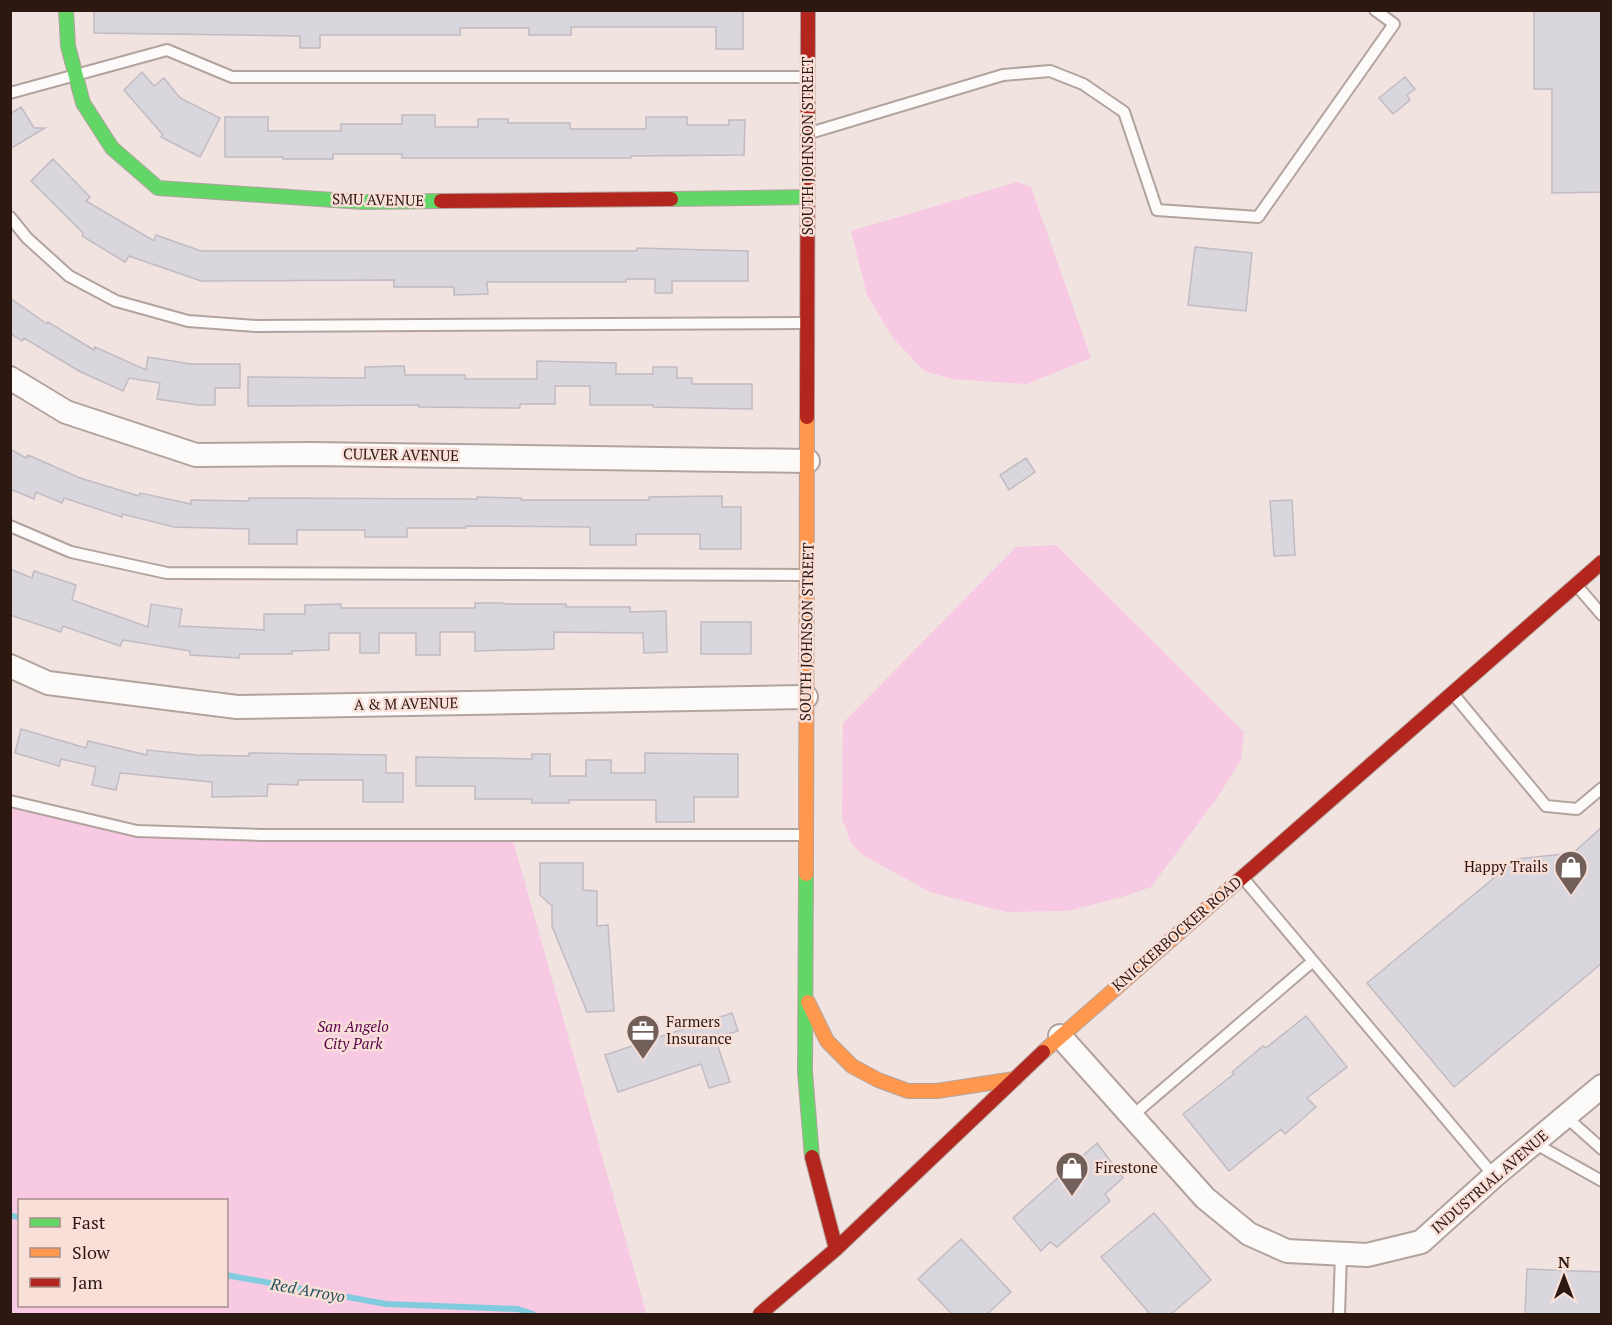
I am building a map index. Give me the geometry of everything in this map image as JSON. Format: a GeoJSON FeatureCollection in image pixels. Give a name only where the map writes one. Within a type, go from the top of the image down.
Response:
{"type":"FeatureCollection","features":[{"type":"Feature","properties":{"kind":"main road","name":"SMU AVENUE"},"geometry":{"type":"LineString","coordinates":[[66,10],[68,46],[83,103],[112,148],[158,188],[363,202],[808,197]]}},
{"type":"Feature","properties":{"kind":"main road","name":"SOUTH JOHNSON STREET"},"geometry":{"type":"LineString","coordinates":[[808,10],[805,1072],[812,1163],[836,1249]]}},
{"type":"Feature","properties":{"kind":"main road","name":"KNICKERBOCKER ROAD"},"geometry":{"type":"LineString","coordinates":[[760,1314],[836,1249],[1060,1036],[1602,562]]}},
{"type":"Feature","properties":{"kind":"main road"},"geometry":{"type":"LineString","coordinates":[[805,996],[827,1041],[852,1066],[878,1080],[908,1091],[938,1091],[1015,1079]]}},
{"type":"Feature","properties":{"kind":"street","name":"CULVER AVENUE"},"geometry":{"type":"LineString","coordinates":[[10,378],[66,412],[196,454],[808,461]]}},
{"type":"Feature","properties":{"kind":"street","name":"A & M AVENUE"},"geometry":{"type":"LineString","coordinates":[[10,666],[48,682],[237,707],[806,697]]}},
{"type":"Feature","properties":{"kind":"street","name":"INDUSTRIAL AVENUE"},"geometry":{"type":"LineString","coordinates":[[1060,1036],[1205,1198],[1250,1234],[1287,1251],[1367,1255],[1420,1242],[1494,1176],[1602,1086]]}},
{"type":"Feature","properties":{"kind":"lane"},"geometry":{"type":"LineString","coordinates":[[808,134],[1003,75],[1050,71],[1083,84],[1124,112],[1157,210],[1258,217],[1394,24],[1375,10]]}},
{"type":"Feature","properties":{"kind":"lane"},"geometry":{"type":"LineString","coordinates":[[10,93],[167,50],[232,77],[808,77]]}},
{"type":"Feature","properties":{"kind":"lane"},"geometry":{"type":"LineString","coordinates":[[10,217],[27,238],[69,276],[116,301],[188,321],[256,326],[808,323]]}},
{"type":"Feature","properties":{"kind":"lane"},"geometry":{"type":"LineString","coordinates":[[10,526],[71,552],[167,573],[807,574]]}},
{"type":"Feature","properties":{"kind":"lane"},"geometry":{"type":"LineString","coordinates":[[1576,585],[1602,615]]}},
{"type":"Feature","properties":{"kind":"lane"},"geometry":{"type":"LineString","coordinates":[[1452,693],[1546,806],[1577,809],[1602,788]]}},
{"type":"Feature","properties":{"kind":"lane"},"geometry":{"type":"LineString","coordinates":[[10,801],[137,831],[262,835],[806,835]]}},
{"type":"Feature","properties":{"kind":"lane"},"geometry":{"type":"LineString","coordinates":[[1242,877],[1494,1176]]}},
{"type":"Feature","properties":{"kind":"lane"},"geometry":{"type":"LineString","coordinates":[[1132,1116],[1313,961]]}},
{"type":"Feature","properties":{"kind":"lane"},"geometry":{"type":"LineString","coordinates":[[1565,1116],[1602,1149]]}},
{"type":"Feature","properties":{"kind":"lane"},"geometry":{"type":"LineString","coordinates":[[1533,1143],[1602,1181]]}},
{"type":"Feature","properties":{"kind":"lane"},"geometry":{"type":"LineString","coordinates":[[1339,1314],[1341,1254]]}},
{"type":"Feature","properties":{"kind":"green space"},"geometry":{"type":"Polygon","coordinates":[[[1017,182],[1031,187],[1091,358],[1027,384],[952,379],[924,371],[893,338],[867,295],[851,231],[1017,182]]]}},
{"type":"Feature","properties":{"kind":"green space"},"geometry":{"type":"Polygon","coordinates":[[[1056,545],[1244,732],[1241,760],[1217,798],[1151,887],[1068,911],[1006,912],[930,892],[861,854],[850,841],[842,818],[843,723],[1016,547],[1056,545]]]}},
{"type":"Feature","properties":{"kind":"green space","name":"San Angelo City Park"},"geometry":{"type":"Polygon","coordinates":[[[10,796],[62,811],[161,829],[510,830],[646,1312],[643,1314],[11,1314],[10,796]]]}},
{"type":"Feature","properties":{"kind":"building"},"geometry":{"type":"Polygon","coordinates":[[[94,10],[743,10],[743,49],[716,49],[716,27],[571,27],[571,35],[529,35],[529,28],[460,28],[460,35],[320,35],[320,48],[300,48],[300,36],[94,33],[94,10]]]}},
{"type":"Feature","properties":{"kind":"building"},"geometry":{"type":"Polygon","coordinates":[[[1534,10],[1602,10],[1602,192],[1552,193],[1552,89],[1534,89],[1534,10]]]}},
{"type":"Feature","properties":{"kind":"building"},"geometry":{"type":"Polygon","coordinates":[[[142,72],[154,86],[164,78],[180,98],[220,118],[200,157],[161,137],[163,135],[124,90],[142,72]]]}},
{"type":"Feature","properties":{"kind":"building"},"geometry":{"type":"Polygon","coordinates":[[[1405,77],[1415,89],[1407,95],[1410,100],[1393,114],[1379,98],[1405,77]]]}},
{"type":"Feature","properties":{"kind":"building"},"geometry":{"type":"Polygon","coordinates":[[[21,107],[34,128],[45,128],[10,149],[10,114],[21,107]]]}},
{"type":"Feature","properties":{"kind":"building"},"geometry":{"type":"Polygon","coordinates":[[[402,115],[435,115],[435,127],[478,127],[478,119],[508,119],[508,123],[570,123],[570,129],[646,129],[646,117],[687,117],[687,125],[729,125],[729,120],[745,120],[744,155],[631,156],[631,158],[402,158],[402,154],[333,154],[333,159],[225,157],[225,117],[268,117],[268,131],[341,131],[341,124],[402,124],[402,115]]]}},
{"type":"Feature","properties":{"kind":"building"},"geometry":{"type":"Polygon","coordinates":[[[53,159],[90,197],[86,201],[154,241],[156,235],[201,251],[637,251],[637,248],[748,251],[748,281],[672,281],[672,293],[655,293],[655,279],[626,279],[626,282],[487,282],[488,294],[454,295],[454,287],[394,287],[394,280],[201,281],[129,256],[125,262],[82,236],[83,233],[31,181],[53,159]]]}},
{"type":"Feature","properties":{"kind":"building"},"geometry":{"type":"Polygon","coordinates":[[[1195,247],[1252,253],[1246,311],[1188,305],[1195,247]]]}},
{"type":"Feature","properties":{"kind":"building"},"geometry":{"type":"Polygon","coordinates":[[[10,298],[47,324],[48,322],[94,350],[95,347],[146,370],[148,357],[191,364],[240,364],[240,388],[215,388],[215,405],[157,399],[160,383],[129,378],[123,391],[79,371],[24,338],[22,341],[10,333],[10,298]]]}},
{"type":"Feature","properties":{"kind":"building"},"geometry":{"type":"Polygon","coordinates":[[[537,361],[616,363],[616,374],[653,374],[653,367],[677,367],[677,378],[692,378],[692,384],[752,384],[752,409],[590,405],[590,386],[555,386],[555,404],[520,404],[520,408],[419,407],[419,405],[248,406],[248,377],[365,378],[365,367],[404,366],[405,375],[465,375],[465,379],[537,379],[537,361]]]}},
{"type":"Feature","properties":{"kind":"building"},"geometry":{"type":"Polygon","coordinates":[[[10,449],[26,458],[28,455],[80,478],[139,496],[140,493],[191,504],[191,500],[249,501],[249,498],[477,499],[477,497],[521,498],[521,500],[649,500],[649,497],[722,496],[722,507],[741,507],[741,549],[700,549],[700,534],[636,534],[636,545],[590,545],[590,527],[407,528],[407,537],[365,537],[365,530],[297,530],[297,544],[249,544],[249,529],[174,527],[122,514],[122,517],[64,498],[62,503],[36,492],[34,499],[10,489],[10,449]]]}},
{"type":"Feature","properties":{"kind":"building"},"geometry":{"type":"Polygon","coordinates":[[[1026,458],[1035,472],[1009,490],[1000,475],[1026,458]]]}},
{"type":"Feature","properties":{"kind":"building"},"geometry":{"type":"Polygon","coordinates":[[[1292,500],[1295,555],[1274,556],[1270,501],[1292,500]]]}},
{"type":"Feature","properties":{"kind":"building"},"geometry":{"type":"Polygon","coordinates":[[[10,569],[32,578],[34,571],[76,585],[72,600],[148,627],[151,604],[182,609],[179,626],[264,630],[264,614],[305,614],[305,605],[341,604],[341,608],[475,608],[475,603],[566,604],[566,607],[630,607],[630,612],[666,611],[667,652],[644,653],[643,633],[554,632],[554,649],[475,651],[475,632],[440,632],[440,655],[416,655],[416,633],[379,633],[379,653],[360,653],[360,633],[329,633],[329,650],[292,651],[292,654],[240,654],[239,658],[190,655],[190,651],[123,640],[120,646],[63,626],[61,632],[10,615],[10,569]]]}},
{"type":"Feature","properties":{"kind":"building"},"geometry":{"type":"Polygon","coordinates":[[[701,622],[751,622],[751,654],[701,654],[701,622]]]}},
{"type":"Feature","properties":{"kind":"building"},"geometry":{"type":"Polygon","coordinates":[[[21,729],[86,748],[88,741],[147,755],[147,750],[196,755],[249,756],[249,753],[386,755],[386,773],[403,773],[403,802],[363,802],[363,780],[298,780],[298,785],[268,784],[267,796],[212,797],[212,782],[120,773],[116,790],[92,785],[96,767],[61,759],[59,766],[15,753],[21,729]]]}},
{"type":"Feature","properties":{"kind":"building"},"geometry":{"type":"Polygon","coordinates":[[[645,753],[738,754],[738,797],[694,797],[694,822],[656,822],[656,800],[569,800],[569,803],[532,803],[532,799],[475,799],[475,786],[416,786],[416,757],[532,759],[532,754],[550,754],[550,776],[586,776],[586,760],[611,760],[611,773],[645,773],[645,753]]]}},
{"type":"Feature","properties":{"kind":"building"},"geometry":{"type":"Polygon","coordinates":[[[1602,827],[1602,963],[1454,1087],[1367,983],[1517,859],[1573,853],[1602,827]]]}},
{"type":"Feature","properties":{"kind":"building"},"geometry":{"type":"Polygon","coordinates":[[[540,863],[583,863],[583,890],[597,891],[597,926],[608,925],[614,1011],[587,1012],[552,926],[552,906],[540,895],[540,863]]]}},
{"type":"Feature","properties":{"kind":"building"},"geometry":{"type":"Polygon","coordinates":[[[732,1013],[738,1031],[715,1038],[730,1082],[709,1088],[701,1064],[618,1092],[605,1055],[732,1013]]]}},
{"type":"Feature","properties":{"kind":"building"},"geometry":{"type":"Polygon","coordinates":[[[1306,1016],[1347,1067],[1307,1098],[1316,1107],[1285,1134],[1281,1129],[1229,1171],[1183,1114],[1234,1074],[1232,1072],[1263,1046],[1266,1048],[1306,1016]]]}},
{"type":"Feature","properties":{"kind":"building","name":"Firestone"},"geometry":{"type":"Polygon","coordinates":[[[1097,1143],[1123,1178],[1105,1194],[1110,1201],[1057,1247],[1050,1242],[1041,1251],[1013,1218],[1097,1143]]]}},
{"type":"Feature","properties":{"kind":"building"},"geometry":{"type":"Polygon","coordinates":[[[1154,1213],[1211,1280],[1171,1314],[1150,1314],[1101,1257],[1154,1213]]]}},
{"type":"Feature","properties":{"kind":"building"},"geometry":{"type":"Polygon","coordinates":[[[961,1239],[1011,1292],[987,1314],[952,1314],[918,1279],[961,1239]]]}},
{"type":"Feature","properties":{"kind":"building"},"geometry":{"type":"Polygon","coordinates":[[[1527,1269],[1602,1272],[1602,1314],[1525,1314],[1527,1269]]]}},
{"type":"Feature","properties":{"kind":"waterway","name":"Red Arroyo"},"geometry":{"type":"LineString","coordinates":[[10,1215],[18,1217]]}},
{"type":"Feature","properties":{"kind":"waterway","name":"Red Arroyo"},"geometry":{"type":"LineString","coordinates":[[228,1275],[386,1304],[518,1309],[533,1314]]}},
{"type":"Feature","properties":{"kind":"traffic: fast"},"geometry":{"type":"LineString","coordinates":[[66,10],[68,46],[83,103],[112,148],[158,188],[363,202],[441,201]]}},
{"type":"Feature","properties":{"kind":"traffic: fast"},"geometry":{"type":"LineString","coordinates":[[671,199],[808,197]]}},
{"type":"Feature","properties":{"kind":"traffic: fast"},"geometry":{"type":"LineString","coordinates":[[806,874],[805,1072],[812,1157]]}},
{"type":"Feature","properties":{"kind":"traffic: slow"},"geometry":{"type":"LineString","coordinates":[[806,874],[807,417]]}},
{"type":"Feature","properties":{"kind":"traffic: slow"},"geometry":{"type":"LineString","coordinates":[[1043,1052],[1229,889]]}},
{"type":"Feature","properties":{"kind":"traffic: slow"},"geometry":{"type":"LineString","coordinates":[[808,1002],[827,1041],[852,1066],[878,1080],[908,1091],[937,1091],[1015,1079]]}},
{"type":"Feature","properties":{"kind":"traffic: jam"},"geometry":{"type":"LineString","coordinates":[[807,417],[808,10]]}},
{"type":"Feature","properties":{"kind":"traffic: jam"},"geometry":{"type":"LineString","coordinates":[[441,201],[671,199]]}},
{"type":"Feature","properties":{"kind":"traffic: jam"},"geometry":{"type":"LineString","coordinates":[[1229,889],[1602,562]]}},
{"type":"Feature","properties":{"kind":"traffic: jam"},"geometry":{"type":"LineString","coordinates":[[760,1314],[836,1249],[1043,1052]]}},
{"type":"Feature","properties":{"kind":"traffic: jam"},"geometry":{"type":"LineString","coordinates":[[812,1157],[836,1249]]}},
{"type":"Feature","properties":{"kind":"place","name":"Happy Trails"},"geometry":{"type":"Point","coordinates":[1571,896]}},
{"type":"Feature","properties":{"kind":"place","name":"Farmers Insurance"},"geometry":{"type":"Point","coordinates":[643,1060]}},
{"type":"Feature","properties":{"kind":"place","name":"Firestone"},"geometry":{"type":"Point","coordinates":[1072,1197]}}]}
